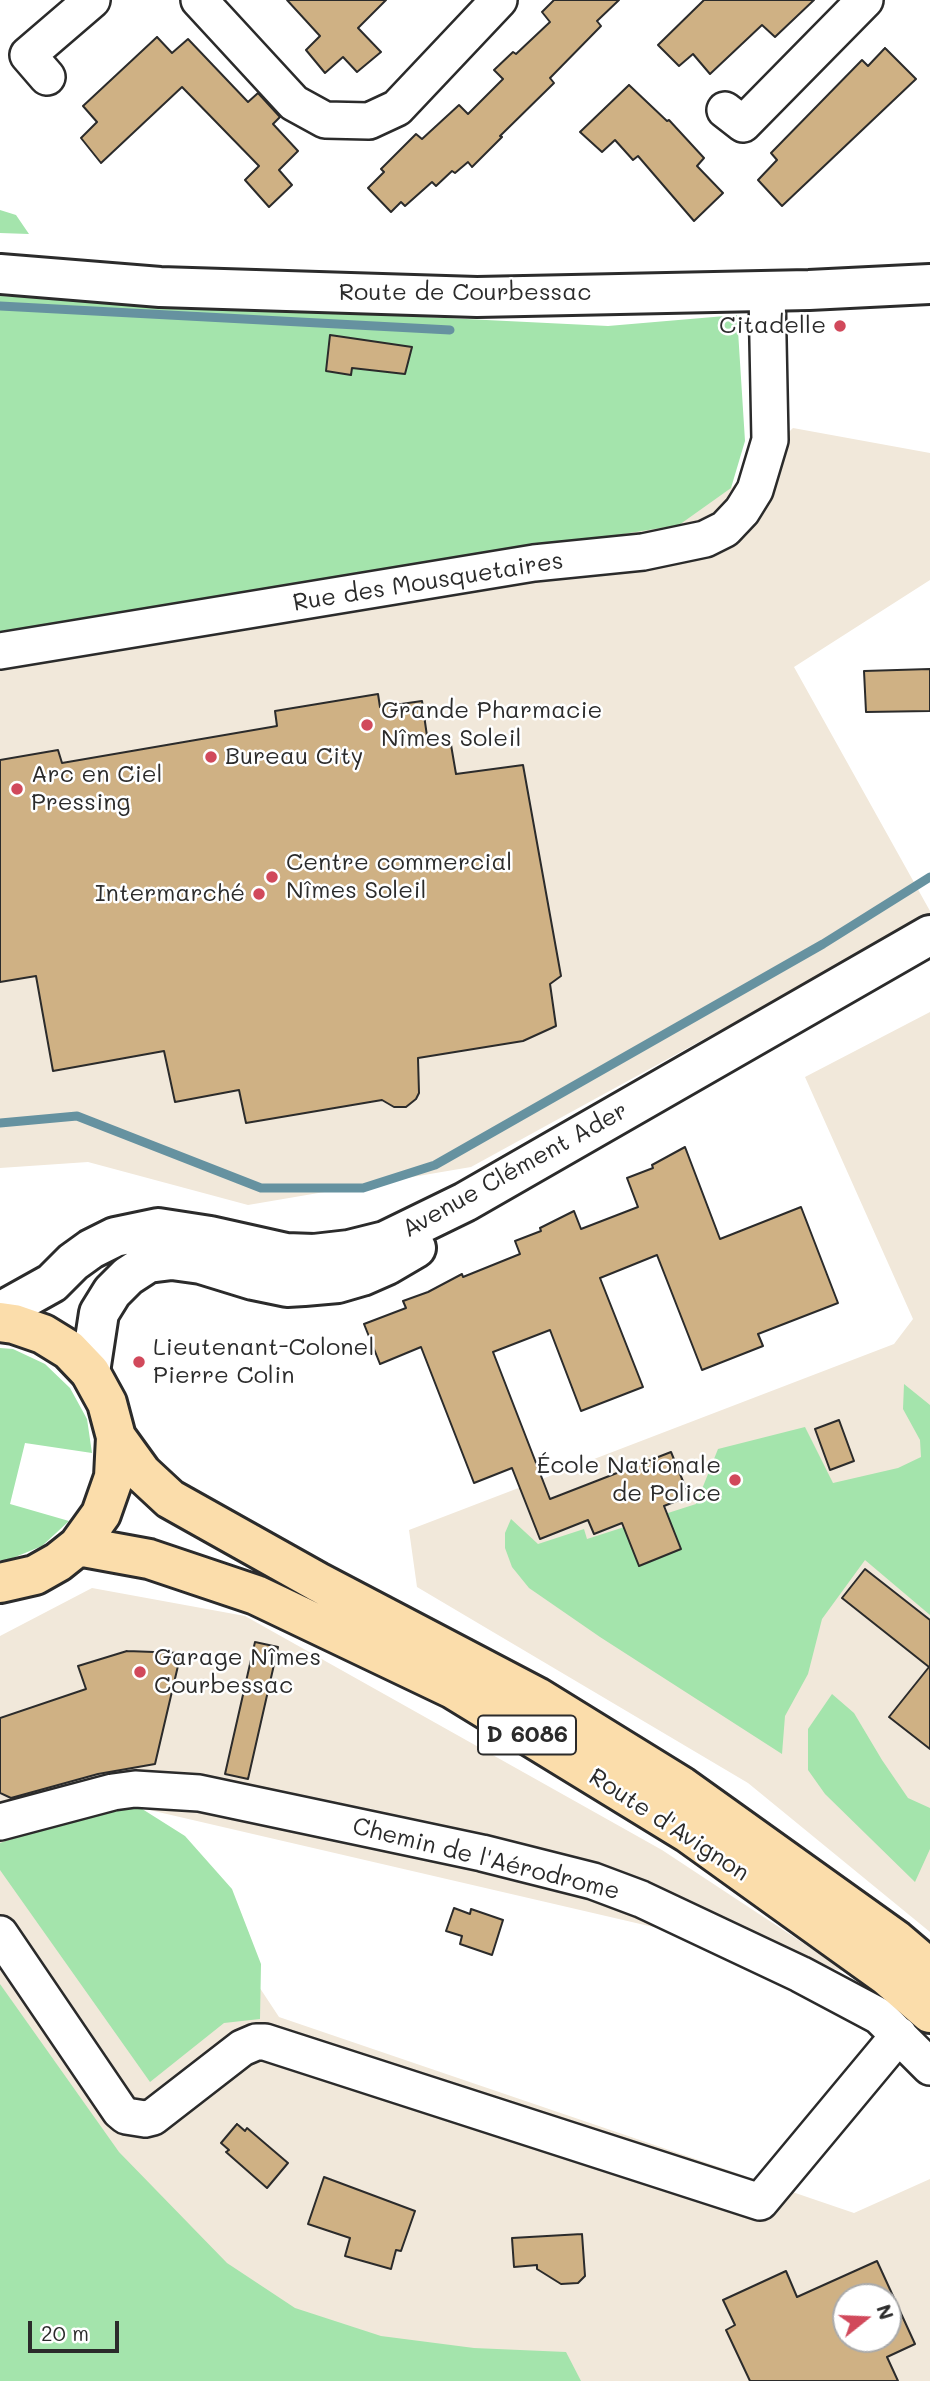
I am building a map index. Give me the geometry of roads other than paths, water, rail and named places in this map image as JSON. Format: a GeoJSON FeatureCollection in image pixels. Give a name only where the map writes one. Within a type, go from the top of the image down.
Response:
{"type":"FeatureCollection","features":[{"type":"Feature","properties":{"kind":"main road"},"geometry":{"type":"LineString","coordinates":[[0,1322],[15,1324],[43,1334],[69,1350],[90,1373],[107,1403],[116,1437],[114,1477],[110,1489],[101,1514],[78,1546],[35,1575],[0,1583]]}},
{"type":"Feature","properties":{"kind":"main road","name":"Route d'Avignon"},"geometry":{"type":"LineString","coordinates":[[116,1437],[142,1473],[170,1499],[318,1582],[537,1697],[681,1786],[896,1940],[930,1969]]}},
{"type":"Feature","properties":{"kind":"main road","name":"Route d'Avignon"},"geometry":{"type":"LineString","coordinates":[[78,1546],[149,1559],[256,1595],[453,1689],[688,1833],[887,1976],[930,2013]]}},
{"type":"Feature","properties":{"kind":"street"},"geometry":{"type":"LineString","coordinates":[[199,0],[294,103],[325,120],[369,121],[397,108],[499,0]]}},
{"type":"Feature","properties":{"kind":"street"},"geometry":{"type":"LineString","coordinates":[[725,110],[743,124],[865,0]]}},
{"type":"Feature","properties":{"kind":"street"},"geometry":{"type":"LineString","coordinates":[[47,78],[28,55],[87,2]]}},
{"type":"Feature","properties":{"kind":"street","name":"Route de Courbessac"},"geometry":{"type":"LineString","coordinates":[[0,274],[160,287],[477,297],[767,291],[930,284]]}},
{"type":"Feature","properties":{"kind":"street","name":"Rue des Mousquetaires"},"geometry":{"type":"LineString","coordinates":[[0,651],[534,563],[643,552],[705,539],[725,529],[742,511],[755,490],[770,440],[767,291]]}},
{"type":"Feature","properties":{"kind":"street","name":"Avenue Clément Ader"},"geometry":{"type":"LineString","coordinates":[[0,1312],[51,1283],[90,1249],[115,1237],[158,1228],[200,1234],[286,1253],[314,1254],[349,1250],[385,1241],[465,1202],[930,935]]}},
{"type":"Feature","properties":{"kind":"street","name":"Avenue Clément Ader"},"geometry":{"type":"LineString","coordinates":[[90,1373],[99,1313],[112,1292],[128,1276],[148,1263],[172,1260],[201,1264],[287,1287],[338,1283],[362,1276],[387,1265],[694,1086],[930,963]]}},
{"type":"Feature","properties":{"kind":"street","name":"Chemin de l'Aérodrome"},"geometry":{"type":"LineString","coordinates":[[0,1822],[113,1792],[135,1789],[199,1793],[482,1853],[593,1881],[641,1899],[880,2016],[930,2067]]}},
{"type":"Feature","properties":{"kind":"street"},"geometry":{"type":"LineString","coordinates":[[0,1934],[126,2116],[145,2119],[153,2117],[242,2048],[256,2042],[265,2042],[760,2202],[899,2035]]}},
{"type":"Feature","properties":{"kind":"waterway"},"geometry":{"type":"LineString","coordinates":[[0,306],[450,330]]}},
{"type":"Feature","properties":{"kind":"waterway"},"geometry":{"type":"LineString","coordinates":[[0,1123],[77,1116],[261,1188],[363,1188],[435,1165],[823,944],[930,877]]}},
{"type":"Feature","properties":{"kind":"place","name":"Citadelle"},"geometry":{"type":"Point","coordinates":[840,326]}},
{"type":"Feature","properties":{"kind":"place","name":"Grande Pharmacie Nîmes Soleil"},"geometry":{"type":"Point","coordinates":[367,725]}},
{"type":"Feature","properties":{"kind":"place","name":"Bureau City"},"geometry":{"type":"Point","coordinates":[211,757]}},
{"type":"Feature","properties":{"kind":"place","name":"Arc en Ciel Pressing"},"geometry":{"type":"Point","coordinates":[17,789]}},
{"type":"Feature","properties":{"kind":"place","name":"Centre commercial Nîmes Soleil"},"geometry":{"type":"Point","coordinates":[272,877]}},
{"type":"Feature","properties":{"kind":"place","name":"Intermarché"},"geometry":{"type":"Point","coordinates":[259,894]}},
{"type":"Feature","properties":{"kind":"place","name":"Lieutenant-Colonel Pierre Colin"},"geometry":{"type":"Point","coordinates":[139,1362]}},
{"type":"Feature","properties":{"kind":"place","name":"École Nationale de Police"},"geometry":{"type":"Point","coordinates":[735,1480]}},
{"type":"Feature","properties":{"kind":"place","name":"Garage Nîmes Courbessac"},"geometry":{"type":"Point","coordinates":[140,1672]}}]}
